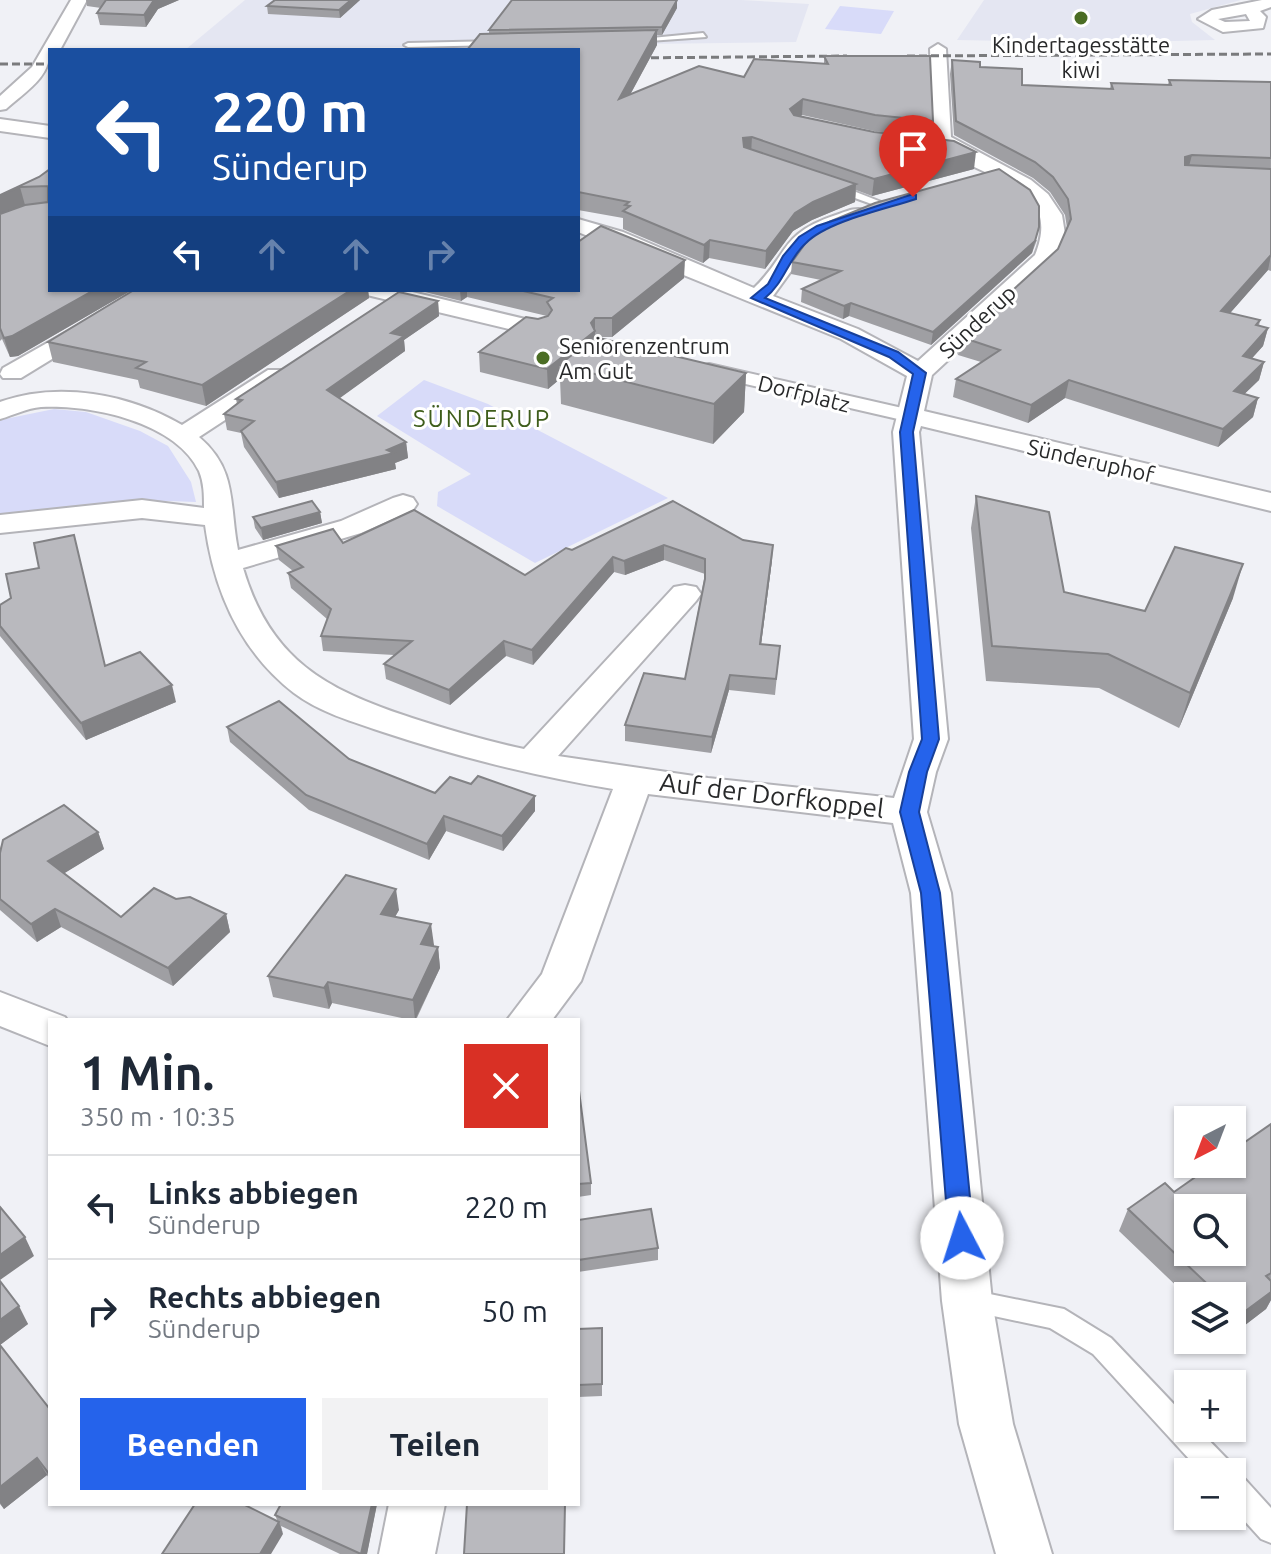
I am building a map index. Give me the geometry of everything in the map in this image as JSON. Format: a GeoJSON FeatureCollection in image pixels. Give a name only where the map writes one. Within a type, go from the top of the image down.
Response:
{"type":"FeatureCollection","features":[{"type":"Feature","properties":{"kind":"street"},"geometry":{"type":"LineString","coordinates":[[53,48],[79,0]]}},
{"type":"Feature","properties":{"kind":"street"},"geometry":{"type":"LineString","coordinates":[[1249,9],[1271,2]]}},
{"type":"Feature","properties":{"kind":"street"},"geometry":{"type":"LineString","coordinates":[[938,49],[942,139],[954,149]]}},
{"type":"Feature","properties":{"kind":"street"},"geometry":{"type":"LineString","coordinates":[[0,105],[38,71],[48,56]]}},
{"type":"Feature","properties":{"kind":"street"},"geometry":{"type":"LineString","coordinates":[[0,125],[48,132]]}},
{"type":"Feature","properties":{"kind":"street","name":"Sünderup"},"geometry":{"type":"LineString","coordinates":[[580,226],[607,233],[894,355],[920,373],[1045,258],[1054,242],[1054,222],[1048,205],[1034,190],[954,149],[918,146]]}},
{"type":"Feature","properties":{"kind":"street"},"geometry":{"type":"LineString","coordinates":[[970,180],[999,171]]}},
{"type":"Feature","properties":{"kind":"street"},"geometry":{"type":"LineString","coordinates":[[757,298],[773,286],[802,239],[821,228],[891,203]]}},
{"type":"Feature","properties":{"kind":"street"},"geometry":{"type":"LineString","coordinates":[[380,299],[538,329]]}},
{"type":"Feature","properties":{"kind":"street"},"geometry":{"type":"LineString","coordinates":[[37,399],[6,371],[111,313]]}},
{"type":"Feature","properties":{"kind":"street"},"geometry":{"type":"LineString","coordinates":[[184,434],[294,364]]}},
{"type":"Feature","properties":{"kind":"street","name":"Dorfplatz"},"geometry":{"type":"LineString","coordinates":[[687,364],[911,416]]}},
{"type":"Feature","properties":{"kind":"street"},"geometry":{"type":"LineString","coordinates":[[920,373],[906,432],[931,739],[918,772],[909,812],[931,893],[967,1301],[986,1424],[1024,1554]]}},
{"type":"Feature","properties":{"kind":"street","name":"Auf der Dorfkoppel"},"geometry":{"type":"LineString","coordinates":[[0,411],[37,399],[102,403],[184,434],[211,466],[220,492],[218,518],[234,598],[260,639],[300,682],[347,707],[427,737],[532,762],[635,779],[909,812]]}},
{"type":"Feature","properties":{"kind":"street","name":"Sünderuphof"},"geometry":{"type":"LineString","coordinates":[[911,416],[1270,500]]}},
{"type":"Feature","properties":{"kind":"street"},"geometry":{"type":"LineString","coordinates":[[226,563],[351,527],[403,504]]}},
{"type":"Feature","properties":{"kind":"street"},"geometry":{"type":"LineString","coordinates":[[0,524],[142,509],[218,518]]}},
{"type":"Feature","properties":{"kind":"street"},"geometry":{"type":"LineString","coordinates":[[532,762],[685,594]]}},
{"type":"Feature","properties":{"kind":"street","name":"Auf der Dorfkoppel"},"geometry":{"type":"LineString","coordinates":[[530,1018],[560,981],[635,779]]}},
{"type":"Feature","properties":{"kind":"street"},"geometry":{"type":"LineString","coordinates":[[0,1008],[48,1028]]}},
{"type":"Feature","properties":{"kind":"street"},"geometry":{"type":"LineString","coordinates":[[407,1554],[417,1506]]}},
{"type":"Feature","properties":{"kind":"lane"},"geometry":{"type":"LineString","coordinates":[[625,41],[703,35]]}},
{"type":"Feature","properties":{"kind":"lane"},"geometry":{"type":"LineString","coordinates":[[408,45],[507,43]]}},
{"type":"Feature","properties":{"kind":"lane"},"geometry":{"type":"LineString","coordinates":[[818,182],[891,203]]}},
{"type":"Feature","properties":{"kind":"lane"},"geometry":{"type":"LineString","coordinates":[[967,1301],[1055,1317],[1102,1346],[1207,1458]]}},
{"type":"Feature","properties":{"kind":"lane"},"geometry":{"type":"LineString","coordinates":[[1246,1501],[1271,1529]]}},
{"type":"Feature","properties":{"kind":"shaded area"},"geometry":{"type":"Polygon","coordinates":[[[245,0],[741,0],[809,4],[796,42],[187,48],[245,0]]]}},
{"type":"Feature","properties":{"kind":"shaded area","name":"Kindertagesstätte kiwi"},"geometry":{"type":"Polygon","coordinates":[[[984,0],[1241,0],[1190,14],[1192,22],[1215,40],[1093,43],[957,40],[984,0]]]}},
{"type":"Feature","properties":{"kind":"shaded area"},"geometry":{"type":"Polygon","coordinates":[[[840,6],[894,11],[881,34],[825,29],[840,6]]]}},
{"type":"Feature","properties":{"kind":"shaded area"},"geometry":{"type":"Polygon","coordinates":[[[424,380],[488,404],[668,498],[535,563],[437,506],[438,492],[471,474],[377,416],[424,380]]]}},
{"type":"Feature","properties":{"kind":"shaded area"},"geometry":{"type":"Polygon","coordinates":[[[54,409],[86,412],[140,431],[168,446],[191,482],[196,502],[168,501],[0,517],[0,420],[54,409]]]}},
{"type":"Feature","properties":{"kind":"building"},"geometry":{"type":"Polygon","coordinates":[[[106,0],[154,0],[144,15],[97,13],[106,0]]]}},
{"type":"Feature","properties":{"kind":"building"},"geometry":{"type":"Polygon","coordinates":[[[275,0],[351,0],[339,10],[267,6],[275,0]]]}},
{"type":"Feature","properties":{"kind":"building"},"geometry":{"type":"Polygon","coordinates":[[[512,0],[677,0],[662,27],[489,30],[512,0]]]}},
{"type":"Feature","properties":{"kind":"building"},"geometry":{"type":"Polygon","coordinates":[[[657,30],[619,99],[699,66],[744,77],[754,59],[828,64],[824,56],[930,56],[933,121],[875,115],[803,99],[790,109],[794,115],[874,132],[954,141],[976,152],[874,179],[752,137],[743,138],[744,147],[856,184],[795,213],[766,251],[710,240],[704,245],[623,211],[630,206],[625,205],[629,202],[580,192],[580,48],[469,48],[480,34],[657,30]]]}},
{"type":"Feature","properties":{"kind":"building"},"geometry":{"type":"Polygon","coordinates":[[[952,60],[980,62],[980,67],[1022,69],[1022,85],[1113,89],[1111,83],[1171,85],[1169,80],[1271,82],[1271,158],[1185,157],[1185,165],[1271,169],[1271,255],[1221,311],[1260,320],[1256,325],[1268,328],[1243,356],[1264,362],[1234,391],[1258,398],[1223,429],[1069,380],[1031,405],[956,379],[1000,350],[961,337],[1058,249],[1071,219],[1068,199],[1053,177],[1035,162],[956,121],[952,60]]]}},
{"type":"Feature","properties":{"kind":"building"},"geometry":{"type":"Polygon","coordinates":[[[999,169],[1030,190],[1039,206],[1035,241],[933,332],[851,303],[844,306],[802,289],[841,271],[792,262],[812,234],[829,222],[875,203],[999,169]]]}},
{"type":"Feature","properties":{"kind":"building"},"geometry":{"type":"Polygon","coordinates":[[[48,170],[48,186],[20,187],[0,195],[48,170]]]}},
{"type":"Feature","properties":{"kind":"building"},"geometry":{"type":"Polygon","coordinates":[[[48,202],[48,292],[90,292],[4,338],[0,328],[0,214],[25,205],[48,202]]]}},
{"type":"Feature","properties":{"kind":"building"},"geometry":{"type":"Polygon","coordinates":[[[601,226],[685,260],[612,318],[595,318],[591,323],[595,331],[547,369],[479,352],[526,317],[538,319],[548,316],[552,310],[547,302],[553,298],[528,292],[580,292],[580,241],[601,226]]]}},
{"type":"Feature","properties":{"kind":"building"},"geometry":{"type":"Polygon","coordinates":[[[131,292],[348,292],[202,385],[136,368],[146,362],[48,342],[131,292]]]}},
{"type":"Feature","properties":{"kind":"building"},"geometry":{"type":"Polygon","coordinates":[[[399,292],[438,301],[391,333],[404,336],[327,390],[406,442],[387,450],[394,453],[276,482],[241,431],[254,421],[224,414],[242,400],[236,399],[399,292]]]}},
{"type":"Feature","properties":{"kind":"building"},"geometry":{"type":"Polygon","coordinates":[[[595,337],[746,373],[714,404],[559,365],[595,337]]]}},
{"type":"Feature","properties":{"kind":"building"},"geometry":{"type":"Polygon","coordinates":[[[976,496],[1049,512],[1064,592],[1145,611],[1175,547],[1243,564],[1190,693],[1108,654],[992,646],[976,496]]]}},
{"type":"Feature","properties":{"kind":"building"},"geometry":{"type":"Polygon","coordinates":[[[312,501],[320,512],[261,528],[253,517],[312,501]]]}},
{"type":"Feature","properties":{"kind":"building"},"geometry":{"type":"Polygon","coordinates":[[[673,501],[743,540],[773,545],[760,644],[780,646],[776,679],[730,675],[712,737],[625,725],[644,673],[685,679],[705,579],[705,559],[664,545],[624,561],[613,557],[532,650],[504,641],[449,690],[384,664],[412,641],[321,636],[331,609],[288,573],[303,567],[276,546],[333,529],[343,543],[414,510],[525,575],[566,548],[572,550],[673,501]]]}},
{"type":"Feature","properties":{"kind":"building"},"geometry":{"type":"Polygon","coordinates":[[[74,535],[105,666],[140,652],[172,685],[81,723],[0,626],[0,605],[11,598],[6,574],[39,568],[34,543],[74,535]]]}},
{"type":"Feature","properties":{"kind":"building"},"geometry":{"type":"Polygon","coordinates":[[[279,701],[349,759],[435,793],[450,777],[471,784],[478,776],[535,796],[502,836],[444,816],[427,844],[306,795],[227,727],[279,701]]]}},
{"type":"Feature","properties":{"kind":"building"},"geometry":{"type":"Polygon","coordinates":[[[64,805],[98,832],[48,861],[121,917],[154,888],[176,899],[190,897],[226,914],[168,968],[55,909],[31,924],[0,899],[3,840],[64,805]]]}},
{"type":"Feature","properties":{"kind":"building"},"geometry":{"type":"Polygon","coordinates":[[[346,875],[396,889],[381,914],[431,924],[421,944],[438,947],[413,1000],[328,982],[324,988],[268,976],[346,875]]]}},
{"type":"Feature","properties":{"kind":"building"},"geometry":{"type":"Polygon","coordinates":[[[580,1098],[591,1183],[580,1184],[580,1098]]]}},
{"type":"Feature","properties":{"kind":"building"},"geometry":{"type":"Polygon","coordinates":[[[1271,1124],[1271,1273],[1266,1276],[1271,1281],[1271,1292],[1246,1311],[1246,1282],[1205,1282],[1188,1266],[1246,1266],[1246,1194],[1174,1194],[1174,1252],[1128,1209],[1165,1183],[1174,1192],[1194,1178],[1246,1178],[1246,1141],[1271,1124]]]}},
{"type":"Feature","properties":{"kind":"building"},"geometry":{"type":"Polygon","coordinates":[[[0,1207],[25,1237],[0,1255],[0,1207]]]}},
{"type":"Feature","properties":{"kind":"building"},"geometry":{"type":"Polygon","coordinates":[[[651,1209],[658,1248],[580,1260],[580,1220],[651,1209]]]}},
{"type":"Feature","properties":{"kind":"building"},"geometry":{"type":"Polygon","coordinates":[[[0,1281],[19,1306],[0,1320],[0,1281]]]}},
{"type":"Feature","properties":{"kind":"building"},"geometry":{"type":"Polygon","coordinates":[[[602,1328],[602,1384],[580,1385],[580,1329],[602,1328]]]}},
{"type":"Feature","properties":{"kind":"building"},"geometry":{"type":"Polygon","coordinates":[[[0,1345],[48,1407],[48,1472],[37,1458],[0,1487],[0,1345]]]}},
{"type":"Feature","properties":{"kind":"building"},"geometry":{"type":"Polygon","coordinates":[[[194,1506],[247,1506],[279,1522],[260,1554],[162,1554],[194,1506]]]}},
{"type":"Feature","properties":{"kind":"building"},"geometry":{"type":"Polygon","coordinates":[[[280,1506],[372,1506],[361,1554],[275,1515],[280,1506]]]}},
{"type":"Feature","properties":{"kind":"building"},"geometry":{"type":"Polygon","coordinates":[[[467,1506],[565,1506],[564,1554],[464,1554],[467,1506]]]}},
{"type":"Feature","properties":{"kind":"railway"},"geometry":{"type":"LineString","coordinates":[[907,56],[1271,54]]}},
{"type":"Feature","properties":{"kind":"railway"},"geometry":{"type":"LineString","coordinates":[[627,58],[847,56]]}},
{"type":"Feature","properties":{"kind":"railway"},"geometry":{"type":"LineString","coordinates":[[0,64],[48,64]]}},
{"type":"Feature","properties":{"kind":"place","name":"Kindertagesstätte kiwi"},"geometry":{"type":"Point","coordinates":[1081,18]}},
{"type":"Feature","properties":{"kind":"place","name":"Seniorenzentrum Am Gut"},"geometry":{"type":"Point","coordinates":[543,358]}},
{"type":"Feature","properties":{"kind":"district","name":"SÜNDERUP"},"geometry":{"type":"Point","coordinates":[482,418]}},
{"type":"Feature","properties":{"kind":"route"},"geometry":{"type":"LineString","coordinates":[[913,197],[821,228],[802,239],[773,286],[757,298],[855,337],[894,355],[920,373],[906,432],[931,739],[918,772],[909,812],[922,850],[931,893],[962,1238]]}}]}
